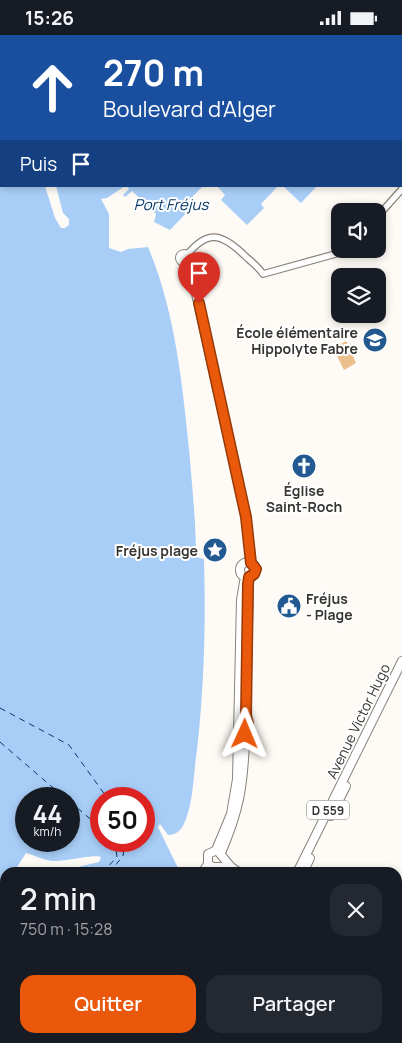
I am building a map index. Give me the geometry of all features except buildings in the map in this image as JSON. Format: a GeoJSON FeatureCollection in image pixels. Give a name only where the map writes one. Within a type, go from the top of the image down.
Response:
{"type":"FeatureCollection","features":[{"type":"Feature","properties":{"kind":"main road"},"geometry":{"type":"LineString","coordinates":[[187,260],[244,510],[251,563],[255,571],[247,577]]}},
{"type":"Feature","properties":{"kind":"main road"},"geometry":{"type":"LineString","coordinates":[[247,577],[240,572],[241,566],[246,562],[251,563]]}},
{"type":"Feature","properties":{"kind":"main road"},"geometry":{"type":"LineString","coordinates":[[231,867],[216,862],[233,824],[242,794],[247,577]]}},
{"type":"Feature","properties":{"kind":"main road","name":"Avenue Victor Hugo"},"geometry":{"type":"LineString","coordinates":[[300,867],[402,661]]}},
{"type":"Feature","properties":{"kind":"main road","name":"Avenue Victor Hugo"},"geometry":{"type":"LineString","coordinates":[[306,867],[402,672]]}},
{"type":"Feature","properties":{"kind":"street"},"geometry":{"type":"LineString","coordinates":[[386,206],[401,188]]}},
{"type":"Feature","properties":{"kind":"street"},"geometry":{"type":"LineString","coordinates":[[187,260],[202,240],[216,237],[229,241],[262,272],[331,255]]}},
{"type":"Feature","properties":{"kind":"shaded area"},"geometry":{"type":"Polygon","coordinates":[[[346,341],[356,363],[344,370],[333,348],[346,341]]]}},
{"type":"Feature","properties":{"kind":"water"},"geometry":{"type":"Polygon","coordinates":[[[0,187],[45,187],[55,218],[61,228],[65,228],[69,225],[69,219],[63,213],[56,187],[124,187],[107,198],[101,199],[109,214],[109,248],[121,252],[128,249],[148,247],[165,296],[180,372],[193,489],[196,557],[204,559],[205,611],[202,688],[192,796],[186,819],[177,833],[168,835],[160,824],[158,827],[178,867],[78,867],[99,862],[101,857],[98,856],[61,861],[44,859],[26,853],[17,867],[0,867],[0,187]]]}},
{"type":"Feature","properties":{"kind":"water","name":"Port Fréjus"},"geometry":{"type":"Polygon","coordinates":[[[128,187],[202,187],[189,200],[194,205],[170,230],[154,222],[156,214],[132,191],[125,197],[123,195],[129,189],[128,187]]]}},
{"type":"Feature","properties":{"kind":"water","name":"Port Fréjus"},"geometry":{"type":"Polygon","coordinates":[[[218,187],[277,187],[261,204],[264,208],[247,225],[221,200],[225,195],[218,187]]]}},
{"type":"Feature","properties":{"kind":"water"},"geometry":{"type":"Polygon","coordinates":[[[284,187],[316,187],[301,203],[284,187]]]}},
{"type":"Feature","properties":{"kind":"ferry route"},"geometry":{"type":"LineString","coordinates":[[0,708],[69,745],[99,787]]}},
{"type":"Feature","properties":{"kind":"ferry route"},"geometry":{"type":"LineString","coordinates":[[0,742],[52,787]]}},
{"type":"Feature","properties":{"kind":"ferry route"},"geometry":{"type":"LineString","coordinates":[[80,810],[90,819]]}},
{"type":"Feature","properties":{"kind":"ferry route"},"geometry":{"type":"LineString","coordinates":[[108,867],[117,857],[116,852]]}},
{"type":"Feature","properties":{"kind":"ferry route"},"geometry":{"type":"LineString","coordinates":[[114,867],[123,856],[124,852]]}},
{"type":"Feature","properties":{"kind":"place","name":"École élémentaire Hippolyte Fabre"},"geometry":{"type":"Point","coordinates":[375,340]}},
{"type":"Feature","properties":{"kind":"place","name":"Église Saint-Roch"},"geometry":{"type":"Point","coordinates":[304,466]}},
{"type":"Feature","properties":{"kind":"place","name":"Fréjus plage"},"geometry":{"type":"Point","coordinates":[215,550]}},
{"type":"Feature","properties":{"kind":"place","name":"Fréjus - Plage"},"geometry":{"type":"Point","coordinates":[289,606]}},
{"type":"Feature","properties":{"kind":"route"},"geometry":{"type":"LineString","coordinates":[[199,303],[246,517],[251,563],[256,569],[254,574],[249,577],[248,584],[246,716],[248,723],[245,734]]}}]}
